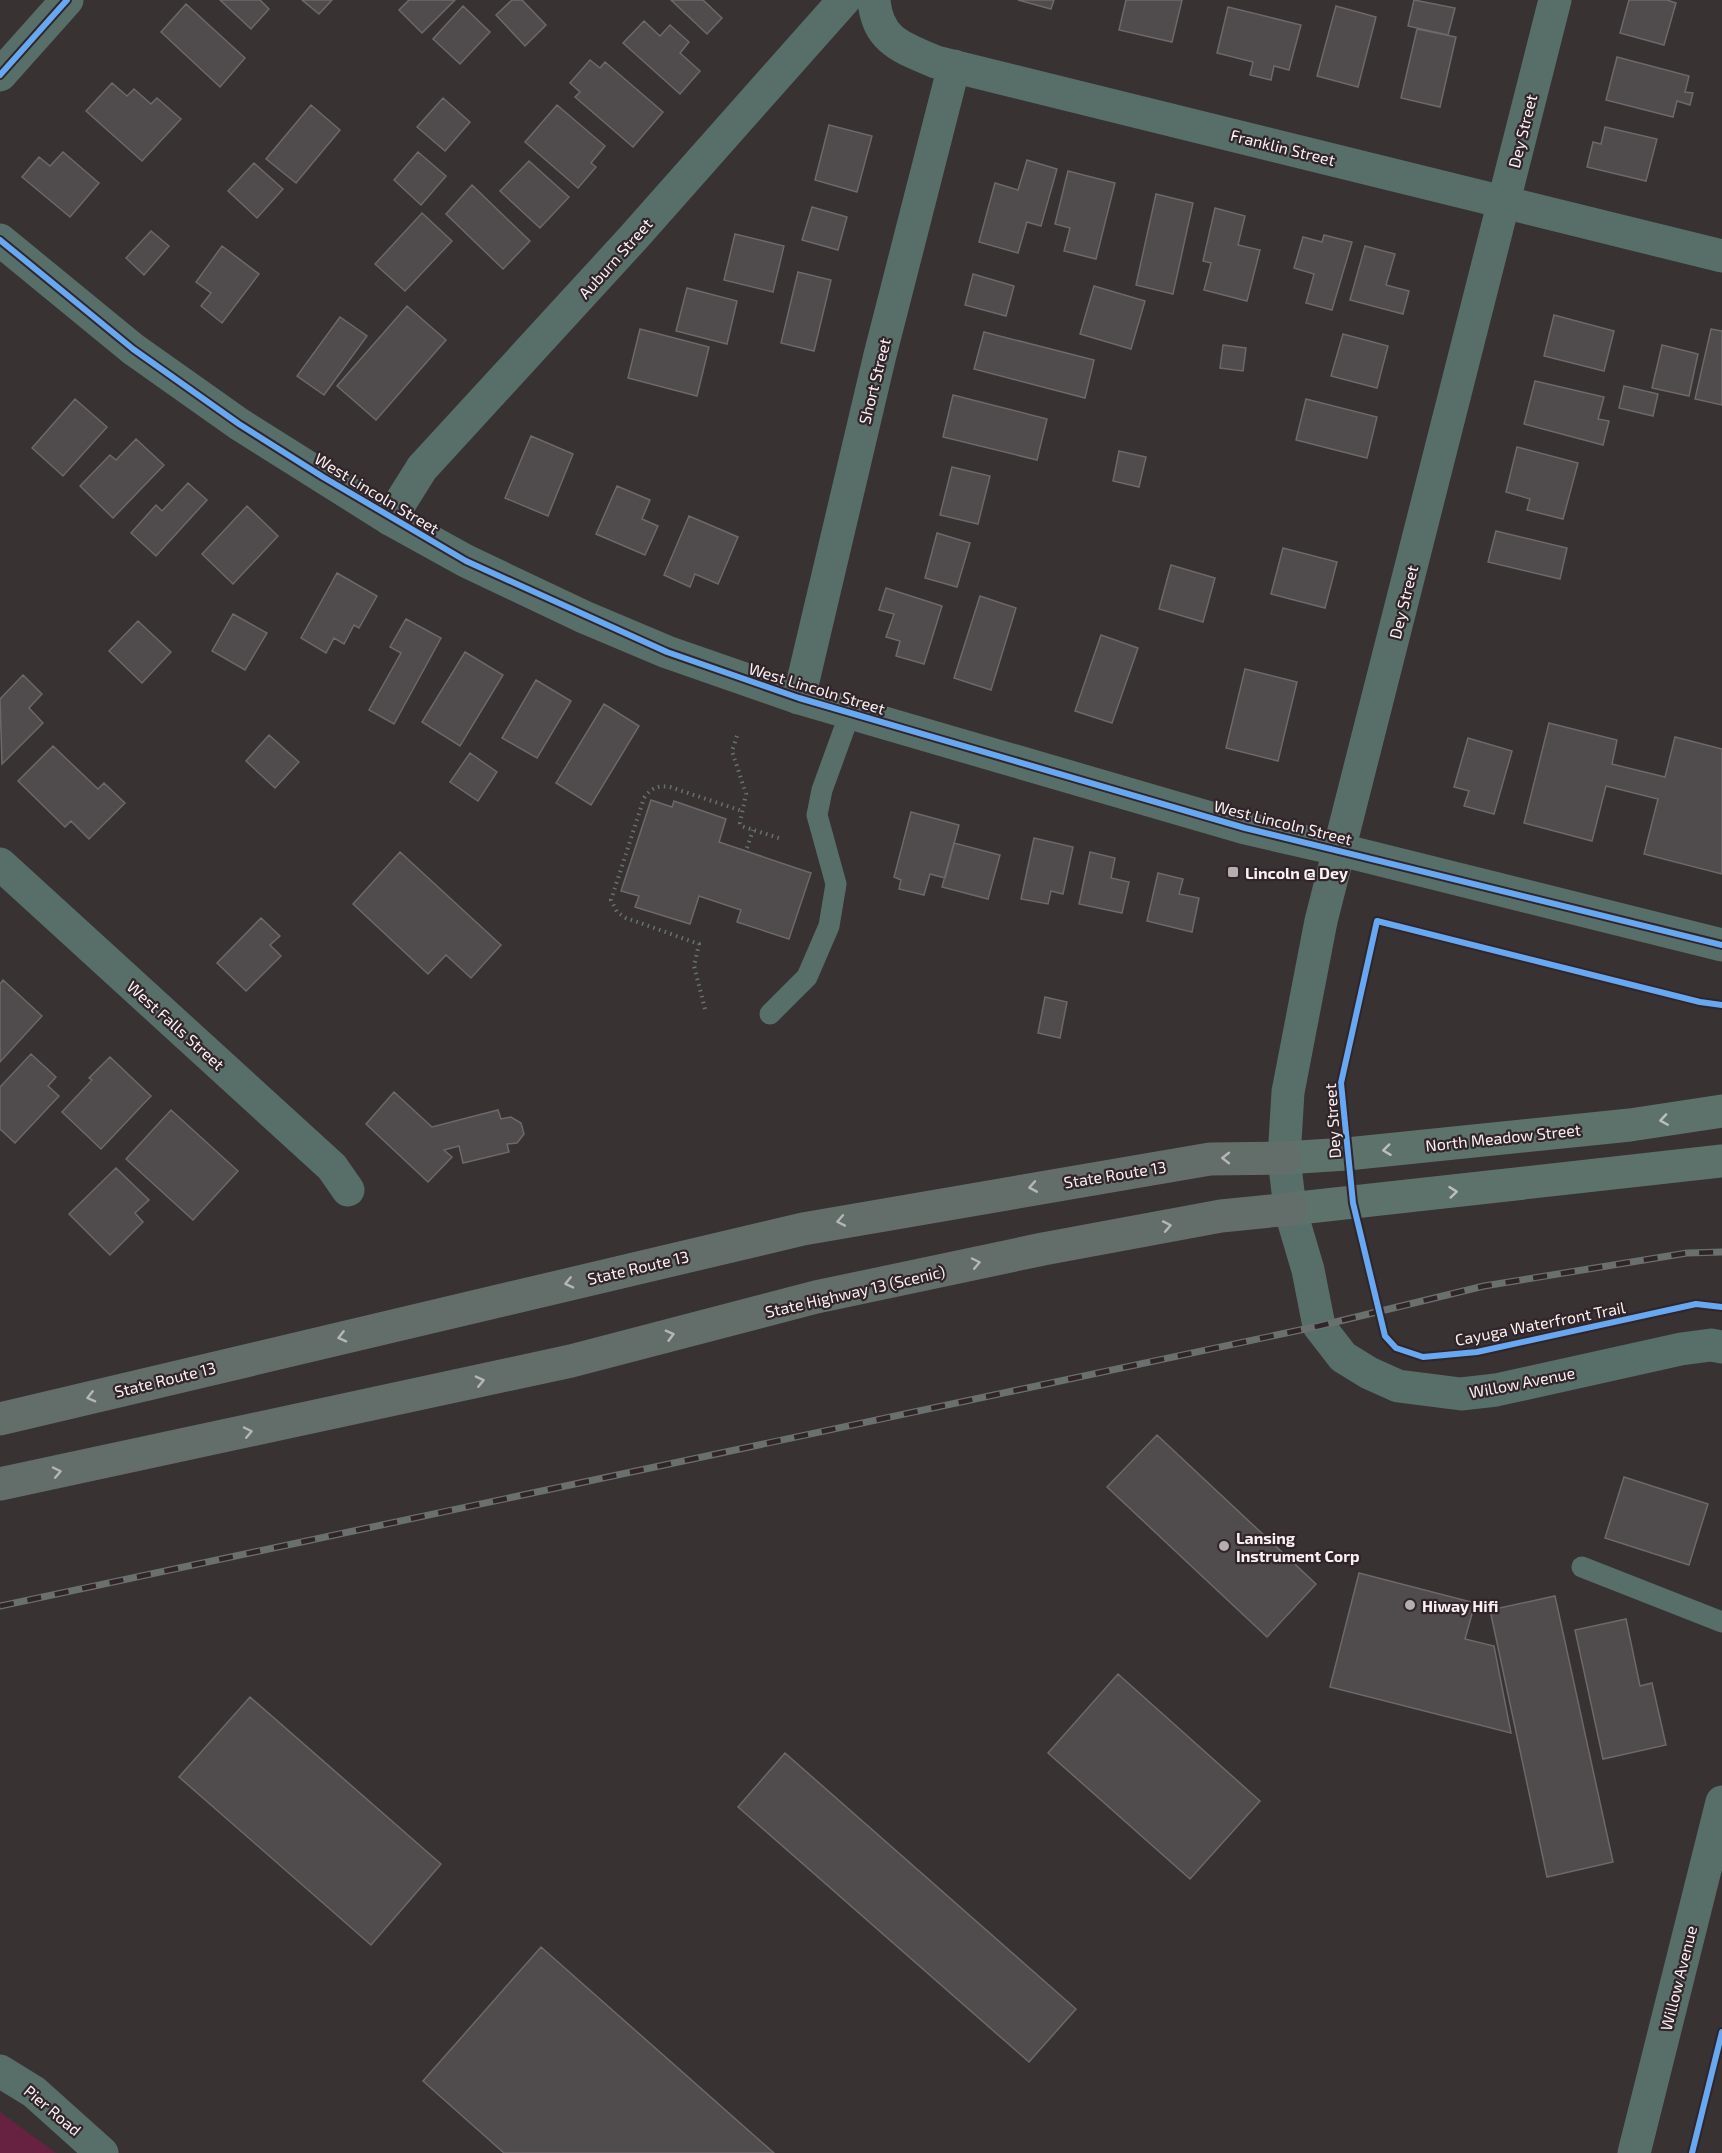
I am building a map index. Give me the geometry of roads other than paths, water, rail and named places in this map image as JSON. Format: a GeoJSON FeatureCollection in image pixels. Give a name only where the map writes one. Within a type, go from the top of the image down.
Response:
{"type":"FeatureCollection","features":[{"type":"Feature","properties":{"kind":"highway","name":"North Meadow Street"},"geometry":{"type":"LineString","coordinates":[[1284,1158],[1347,1154],[1630,1125],[1722,1111]]}},
{"type":"Feature","properties":{"kind":"highway","name":"State Route 13"},"geometry":{"type":"LineString","coordinates":[[0,1419],[803,1229],[1210,1159],[1284,1158]]}},
{"type":"Feature","properties":{"kind":"highway"},"geometry":{"type":"LineString","coordinates":[[1290,1209],[1722,1161]]}},
{"type":"Feature","properties":{"kind":"highway","name":"State Highway 13 (Scenic)"},"geometry":{"type":"LineString","coordinates":[[0,1484],[570,1361],[816,1297],[1043,1249],[1221,1216],[1290,1209]]}},
{"type":"Feature","properties":{"kind":"street"},"geometry":{"type":"LineString","coordinates":[[0,75],[67,0]]}},
{"type":"Feature","properties":{"kind":"street","name":"Auburn Street"},"geometry":{"type":"LineString","coordinates":[[390,519],[422,468],[633,238],[844,0]]}},
{"type":"Feature","properties":{"kind":"street","name":"Franklin Street"},"geometry":{"type":"LineString","coordinates":[[874,0],[880,28],[896,45],[936,62],[1722,256]]}},
{"type":"Feature","properties":{"kind":"street","name":"Dey Street"},"geometry":{"type":"LineString","coordinates":[[1290,1209],[1284,1158],[1288,1092],[1321,921],[1341,850],[1555,0]]}},
{"type":"Feature","properties":{"kind":"street","name":"Short Street"},"geometry":{"type":"LineString","coordinates":[[799,698],[880,354],[954,66]]}},
{"type":"Feature","properties":{"kind":"street","name":"West Lincoln Street"},"geometry":{"type":"LineString","coordinates":[[0,240],[132,349],[239,424],[390,519],[466,561],[584,617],[667,652],[799,698],[1245,828],[1722,945]]}},
{"type":"Feature","properties":{"kind":"street","name":"West Falls Street"},"geometry":{"type":"LineString","coordinates":[[0,864],[332,1167],[348,1190]]}},
{"type":"Feature","properties":{"kind":"street","name":"Willow Avenue"},"geometry":{"type":"LineString","coordinates":[[1290,1209],[1308,1270],[1319,1326],[1343,1357],[1369,1373],[1398,1386],[1461,1394],[1496,1390],[1681,1349],[1711,1345],[1722,1347]]}},
{"type":"Feature","properties":{"kind":"street","name":"Willow Avenue"},"geometry":{"type":"LineString","coordinates":[[1634,2153],[1722,1802]]}},
{"type":"Feature","properties":{"kind":"street","name":"Pier Road"},"geometry":{"type":"LineString","coordinates":[[0,2071],[34,2092],[102,2153]]}},
{"type":"Feature","properties":{"kind":"lane"},"geometry":{"type":"LineString","coordinates":[[770,1014],[807,977],[829,926],[836,884],[817,815],[822,790],[850,713]]}},
{"type":"Feature","properties":{"kind":"lane"},"geometry":{"type":"LineString","coordinates":[[1581,1567],[1722,1622]]}},
{"type":"Feature","properties":{"kind":"railway"},"geometry":{"type":"LineString","coordinates":[[0,1606],[1319,1326],[1484,1286],[1687,1253],[1722,1252]]}},
{"type":"Feature","properties":{"kind":"place","name":"Lincoln @ Dey"},"geometry":{"type":"Point","coordinates":[1233,872]}},
{"type":"Feature","properties":{"kind":"place","name":"Lansing Instrument Corp"},"geometry":{"type":"Point","coordinates":[1224,1546]}},
{"type":"Feature","properties":{"kind":"place","name":"Hiway Hifi"},"geometry":{"type":"Point","coordinates":[1410,1605]}}]}
